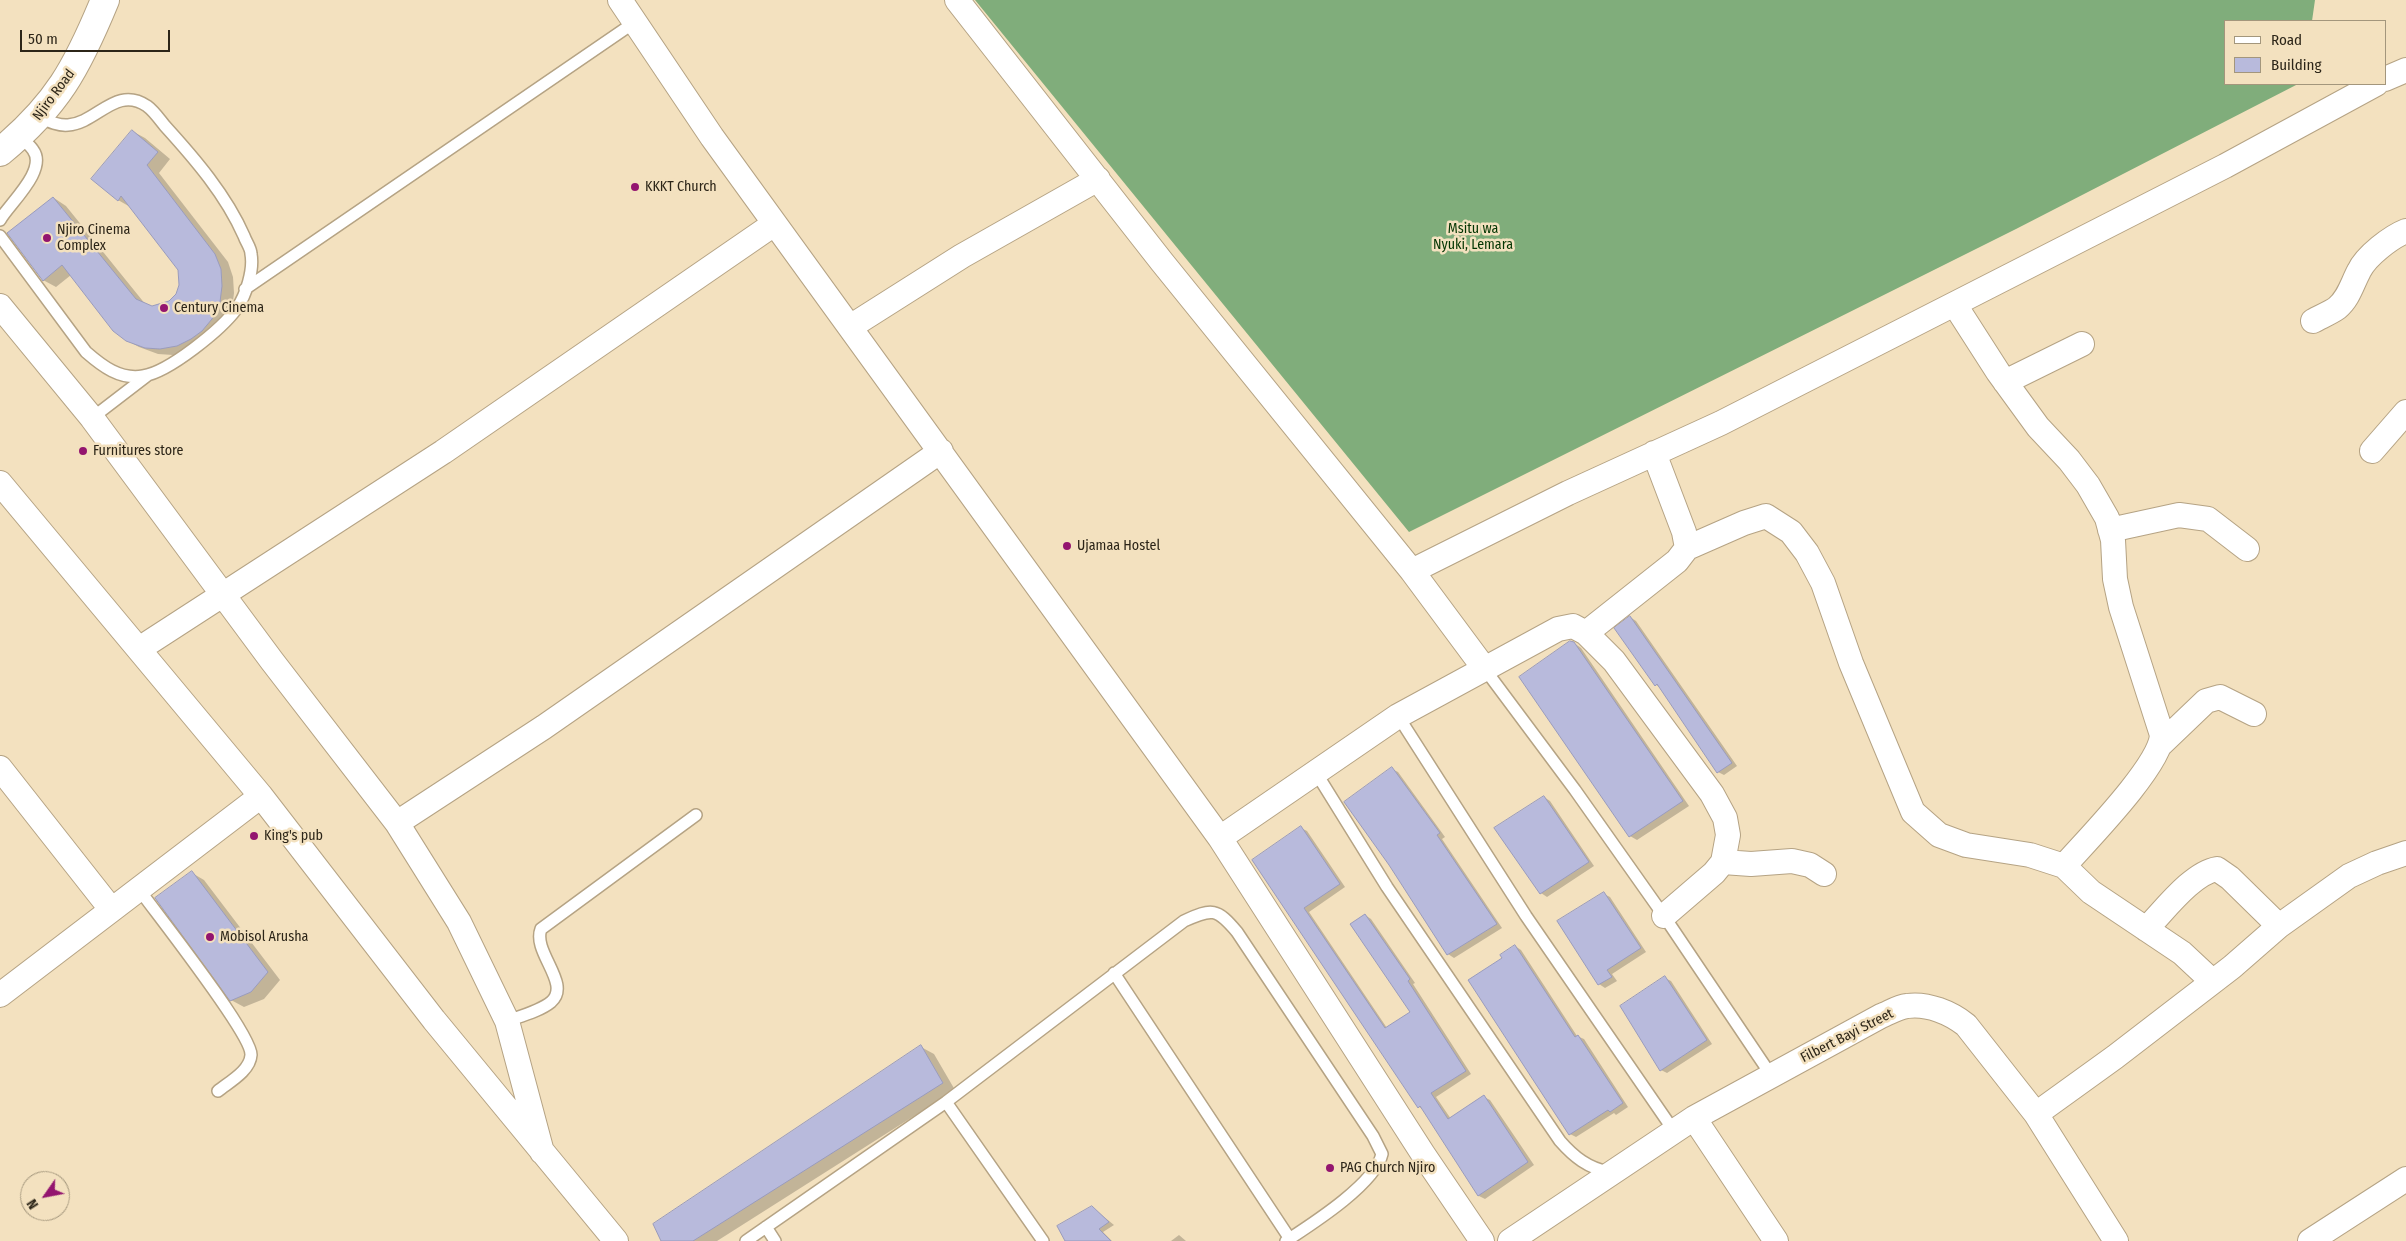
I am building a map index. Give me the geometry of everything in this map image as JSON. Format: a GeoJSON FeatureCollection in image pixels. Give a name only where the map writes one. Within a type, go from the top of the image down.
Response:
{"type":"FeatureCollection","features":[{"type":"Feature","properties":{"kind":"street","name":"Njiro Road"},"geometry":{"type":"LineString","coordinates":[[10,144],[39,118],[65,84],[75,67],[105,0]]}},
{"type":"Feature","properties":{"kind":"street"},"geometry":{"type":"LineString","coordinates":[[620,0],[712,137],[774,224],[941,451],[1220,838],[1423,1154],[1482,1241]]}},
{"type":"Feature","properties":{"kind":"street"},"geometry":{"type":"LineString","coordinates":[[957,0],[1162,262],[1412,571],[1484,668]]}},
{"type":"Feature","properties":{"kind":"street"},"geometry":{"type":"LineString","coordinates":[[2386,79],[2406,70]]}},
{"type":"Feature","properties":{"kind":"street"},"geometry":{"type":"LineString","coordinates":[[1412,571],[1518,517],[1721,423],[1955,305],[2225,166],[2374,85]]}},
{"type":"Feature","properties":{"kind":"street"},"geometry":{"type":"LineString","coordinates":[[850,327],[962,256],[1098,179]]}},
{"type":"Feature","properties":{"kind":"street"},"geometry":{"type":"LineString","coordinates":[[139,649],[436,457],[774,224]]}},
{"type":"Feature","properties":{"kind":"street"},"geometry":{"type":"LineString","coordinates":[[2313,321],[2337,307],[2351,291],[2360,269],[2380,248],[2395,236],[2406,231]]}},
{"type":"Feature","properties":{"kind":"street"},"geometry":{"type":"LineString","coordinates":[[1955,305],[2005,382],[2038,428],[2069,460],[2088,485],[2107,518],[2114,546],[2115,580],[2121,607],[2155,710],[2162,735],[2161,744]]}},
{"type":"Feature","properties":{"kind":"street"},"geometry":{"type":"LineString","coordinates":[[0,306],[92,418],[396,823],[459,922],[507,1021],[542,1152]]}},
{"type":"Feature","properties":{"kind":"street"},"geometry":{"type":"LineString","coordinates":[[2005,382],[2082,344]]}},
{"type":"Feature","properties":{"kind":"street"},"geometry":{"type":"LineString","coordinates":[[2372,451],[2406,412]]}},
{"type":"Feature","properties":{"kind":"street"},"geometry":{"type":"LineString","coordinates":[[396,823],[544,727],[941,451]]}},
{"type":"Feature","properties":{"kind":"street"},"geometry":{"type":"LineString","coordinates":[[1654,453],[1684,532],[1687,548]]}},
{"type":"Feature","properties":{"kind":"street"},"geometry":{"type":"LineString","coordinates":[[0,483],[261,796],[434,1020],[616,1241]]}},
{"type":"Feature","properties":{"kind":"street"},"geometry":{"type":"LineString","coordinates":[[2110,530],[2179,515],[2208,519],[2247,549]]}},
{"type":"Feature","properties":{"kind":"street"},"geometry":{"type":"LineString","coordinates":[[1586,634],[1677,561],[1687,548],[1744,523],[1766,516],[1791,532],[1807,553],[1822,583],[1851,662],[1913,812],[1939,834],[1966,845],[2030,855],[2064,866],[2091,892],[2182,954],[2212,981]]}},
{"type":"Feature","properties":{"kind":"street"},"geometry":{"type":"LineString","coordinates":[[1220,838],[1315,771],[1398,716],[1558,629],[1573,626],[1586,634],[1614,661],[1712,794],[1725,818],[1728,835],[1723,862],[1664,916]]}},
{"type":"Feature","properties":{"kind":"street"},"geometry":{"type":"LineString","coordinates":[[2064,866],[2148,768],[2161,744],[2206,701],[2220,697],[2254,714]]}},
{"type":"Feature","properties":{"kind":"street"},"geometry":{"type":"LineString","coordinates":[[4,782],[111,909]]}},
{"type":"Feature","properties":{"kind":"street"},"geometry":{"type":"LineString","coordinates":[[0,995],[261,796]]}},
{"type":"Feature","properties":{"kind":"street"},"geometry":{"type":"LineString","coordinates":[[2036,1114],[2115,1057],[2279,926],[2349,876],[2377,863],[2406,853]]}},
{"type":"Feature","properties":{"kind":"street"},"geometry":{"type":"LineString","coordinates":[[1723,862],[1751,864],[1792,862],[1810,865],[1824,874]]}},
{"type":"Feature","properties":{"kind":"street"},"geometry":{"type":"LineString","coordinates":[[2146,929],[2193,881],[2206,871],[2216,869],[2230,878],[2279,926]]}},
{"type":"Feature","properties":{"kind":"street","name":"Filbert Bayi Street"},"geometry":{"type":"LineString","coordinates":[[1510,1241],[1684,1125],[1881,1016],[1906,1006],[1930,1008],[1953,1014],[1966,1025],[2036,1114],[2116,1241]]}},
{"type":"Feature","properties":{"kind":"street"},"geometry":{"type":"LineString","coordinates":[[1684,1125],[1776,1241]]}},
{"type":"Feature","properties":{"kind":"street"},"geometry":{"type":"LineString","coordinates":[[2310,1241],[2406,1180]]}},
{"type":"Feature","properties":{"kind":"lane"},"geometry":{"type":"LineString","coordinates":[[245,289],[635,22]]}},
{"type":"Feature","properties":{"kind":"lane"},"geometry":{"type":"LineString","coordinates":[[0,236],[86,352],[104,368],[120,374],[143,376],[149,374],[173,364],[206,339],[237,308],[250,274],[252,253],[237,221],[198,164],[148,106],[131,99],[116,101],[82,121],[68,126],[39,118]]}},
{"type":"Feature","properties":{"kind":"lane"},"geometry":{"type":"LineString","coordinates":[[0,220],[33,175],[36,160],[34,151],[10,144]]}},
{"type":"Feature","properties":{"kind":"lane"},"geometry":{"type":"LineString","coordinates":[[92,418],[149,374]]}},
{"type":"Feature","properties":{"kind":"lane"},"geometry":{"type":"LineString","coordinates":[[1484,668],[1664,916],[1772,1075]]}},
{"type":"Feature","properties":{"kind":"lane"},"geometry":{"type":"LineString","coordinates":[[1398,716],[1526,916],[1684,1125]]}},
{"type":"Feature","properties":{"kind":"lane"},"geometry":{"type":"LineString","coordinates":[[1315,771],[1387,888],[1560,1141],[1581,1162],[1598,1170],[1614,1173]]}},
{"type":"Feature","properties":{"kind":"lane"},"geometry":{"type":"LineString","coordinates":[[507,1021],[545,1006],[555,997],[558,984],[540,945],[538,935],[541,929],[696,815]]}},
{"type":"Feature","properties":{"kind":"lane"},"geometry":{"type":"LineString","coordinates":[[138,888],[223,1004],[248,1044],[251,1054],[248,1064],[218,1091]]}},
{"type":"Feature","properties":{"kind":"lane"},"geometry":{"type":"LineString","coordinates":[[746,1241],[946,1102],[1114,973],[1184,921],[1200,914],[1212,912],[1223,915],[1237,932],[1373,1136],[1382,1154],[1376,1168],[1359,1188],[1288,1240],[1114,973]]}},
{"type":"Feature","properties":{"kind":"lane"},"geometry":{"type":"LineString","coordinates":[[946,1102],[1043,1241]]}},
{"type":"Feature","properties":{"kind":"lane"},"geometry":{"type":"LineString","coordinates":[[766,1227],[776,1241]]}},
{"type":"Feature","properties":{"kind":"green space","name":"Msitu wa Nyuki, Lemara"},"geometry":{"type":"Polygon","coordinates":[[[975,0],[2315,0],[2312,20],[2224,20],[2224,85],[2296,85],[2016,229],[1409,532],[975,0]]]}},
{"type":"Feature","properties":{"kind":"building","name":"Njiro Cinema Complex"},"geometry":{"type":"Polygon","coordinates":[[[132,130],[158,152],[147,165],[215,254],[221,269],[222,286],[220,302],[212,319],[202,331],[191,339],[177,346],[160,349],[145,348],[126,341],[113,331],[62,265],[43,281],[7,233],[53,197],[136,299],[152,306],[169,301],[176,294],[179,285],[178,270],[121,196],[118,201],[91,179],[132,130]]]}},
{"type":"Feature","properties":{"kind":"building"},"geometry":{"type":"Polygon","coordinates":[[[1630,616],[1732,763],[1717,773],[1657,684],[1655,686],[1614,628],[1630,616]]]}},
{"type":"Feature","properties":{"kind":"building"},"geometry":{"type":"Polygon","coordinates":[[[1570,641],[1574,642],[1683,801],[1629,837],[1519,677],[1570,641]]]}},
{"type":"Feature","properties":{"kind":"building"},"geometry":{"type":"Polygon","coordinates":[[[1392,767],[1440,833],[1437,835],[1497,924],[1447,955],[1389,865],[1344,802],[1392,767]]]}},
{"type":"Feature","properties":{"kind":"building"},"geometry":{"type":"Polygon","coordinates":[[[1544,796],[1589,862],[1540,894],[1494,828],[1544,796]]]}},
{"type":"Feature","properties":{"kind":"building"},"geometry":{"type":"Polygon","coordinates":[[[1301,826],[1340,884],[1304,908],[1385,1028],[1410,1012],[1350,924],[1365,914],[1410,979],[1408,981],[1466,1071],[1431,1093],[1448,1119],[1484,1095],[1528,1162],[1478,1196],[1420,1106],[1418,1108],[1252,860],[1301,826]]]}},
{"type":"Feature","properties":{"kind":"building","name":"Mobisol Arusha"},"geometry":{"type":"Polygon","coordinates":[[[192,871],[268,972],[251,992],[230,1001],[155,898],[192,871]]]}},
{"type":"Feature","properties":{"kind":"building"},"geometry":{"type":"Polygon","coordinates":[[[1604,892],[1641,948],[1607,970],[1612,977],[1598,985],[1557,921],[1604,892]]]}},
{"type":"Feature","properties":{"kind":"building"},"geometry":{"type":"Polygon","coordinates":[[[1515,945],[1575,1037],[1578,1035],[1623,1103],[1610,1112],[1608,1110],[1569,1135],[1468,980],[1502,958],[1500,955],[1515,945]]]}},
{"type":"Feature","properties":{"kind":"building"},"geometry":{"type":"Polygon","coordinates":[[[1665,976],[1707,1040],[1660,1071],[1620,1006],[1665,976]]]}},
{"type":"Feature","properties":{"kind":"building"},"geometry":{"type":"Polygon","coordinates":[[[921,1045],[943,1083],[693,1241],[661,1241],[653,1224],[921,1045]]]}},
{"type":"Feature","properties":{"kind":"building"},"geometry":{"type":"Polygon","coordinates":[[[1092,1206],[1109,1222],[1099,1229],[1111,1241],[1065,1241],[1057,1226],[1092,1206]]]}},
{"type":"Feature","properties":{"kind":"place","name":"KKKT Church"},"geometry":{"type":"Point","coordinates":[635,187]}},
{"type":"Feature","properties":{"kind":"place","name":"Njiro Cinema Complex"},"geometry":{"type":"Point","coordinates":[47,238]}},
{"type":"Feature","properties":{"kind":"place","name":"Century Cinema"},"geometry":{"type":"Point","coordinates":[164,308]}},
{"type":"Feature","properties":{"kind":"place","name":"Furnitures store"},"geometry":{"type":"Point","coordinates":[83,451]}},
{"type":"Feature","properties":{"kind":"place","name":"Ujamaa Hostel"},"geometry":{"type":"Point","coordinates":[1067,546]}},
{"type":"Feature","properties":{"kind":"place","name":"King's pub"},"geometry":{"type":"Point","coordinates":[254,836]}},
{"type":"Feature","properties":{"kind":"place","name":"Mobisol Arusha"},"geometry":{"type":"Point","coordinates":[210,937]}},
{"type":"Feature","properties":{"kind":"place","name":"PAG Church Njiro"},"geometry":{"type":"Point","coordinates":[1330,1168]}}]}
